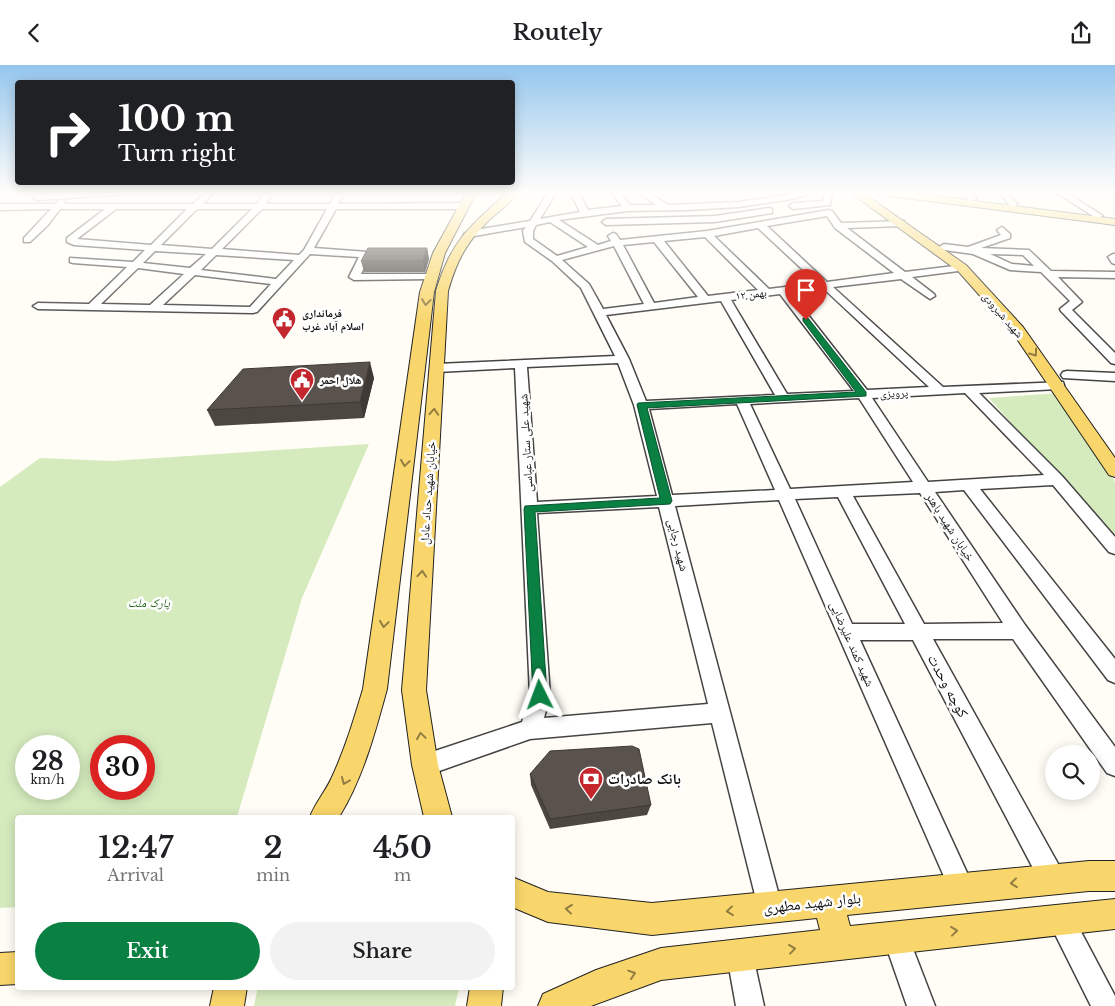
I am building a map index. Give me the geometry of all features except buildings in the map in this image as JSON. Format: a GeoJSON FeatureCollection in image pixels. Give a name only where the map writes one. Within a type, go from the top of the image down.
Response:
{"type":"FeatureCollection","features":[{"type":"Feature","properties":{"kind":"main road","name":"خیابان شهید حداد عادل"},"geometry":{"type":"LineString","coordinates":[[325,815],[342,787],[362,735],[375,689],[427,291],[431,276],[462,237]]}},
{"type":"Feature","properties":{"kind":"main road","name":"خیابان شهید حداد عادل"},"geometry":{"type":"LineString","coordinates":[[437,815],[424,765],[414,690],[442,291],[450,264],[463,237]]}},
{"type":"Feature","properties":{"kind":"main road","name":"شهید شیرودی"},"geometry":{"type":"LineString","coordinates":[[920,237],[962,268],[1077,391]]}},
{"type":"Feature","properties":{"kind":"main road","name":"شهید شیرودی"},"geometry":{"type":"LineString","coordinates":[[929,237],[976,270],[995,288],[1060,372],[1115,471]]}},
{"type":"Feature","properties":{"kind":"main road","name":"بلوار شهید مطهری"},"geometry":{"type":"LineString","coordinates":[[515,892],[548,907],[652,919],[1053,879],[1115,876]]}},
{"type":"Feature","properties":{"kind":"main road"},"geometry":{"type":"LineString","coordinates":[[828,901],[839,943]]}},
{"type":"Feature","properties":{"kind":"main road"},"geometry":{"type":"LineString","coordinates":[[555,1006],[597,996],[661,964],[839,943],[1115,915]]}},
{"type":"Feature","properties":{"kind":"main road"},"geometry":{"type":"LineString","coordinates":[[0,969],[15,968]]}},
{"type":"Feature","properties":{"kind":"main road"},"geometry":{"type":"LineString","coordinates":[[227,1006],[230,990]]}},
{"type":"Feature","properties":{"kind":"main road"},"geometry":{"type":"LineString","coordinates":[[484,1006],[487,990]]}},
{"type":"Feature","properties":{"kind":"street"},"geometry":{"type":"LineString","coordinates":[[27,240],[30,237]]}},
{"type":"Feature","properties":{"kind":"street"},"geometry":{"type":"LineString","coordinates":[[73,237],[70,240],[74,242],[214,252],[305,255],[365,254],[354,277],[431,276]]}},
{"type":"Feature","properties":{"kind":"street"},"geometry":{"type":"LineString","coordinates":[[92,307],[165,237]]}},
{"type":"Feature","properties":{"kind":"street"},"geometry":{"type":"LineString","coordinates":[[153,308],[193,273],[229,237]]}},
{"type":"Feature","properties":{"kind":"street"},"geometry":{"type":"LineString","coordinates":[[38,306],[253,309],[305,255],[316,237]]}},
{"type":"Feature","properties":{"kind":"street","name":"شهید رجایی"},"geometry":{"type":"LineString","coordinates":[[528,237],[528,240],[555,259],[585,286],[623,359],[642,405],[770,907]]}},
{"type":"Feature","properties":{"kind":"street"},"geometry":{"type":"LineString","coordinates":[[575,237],[596,248]]}},
{"type":"Feature","properties":{"kind":"street"},"geometry":{"type":"LineString","coordinates":[[613,237],[650,306]]}},
{"type":"Feature","properties":{"kind":"street"},"geometry":{"type":"LineString","coordinates":[[555,259],[616,243],[674,237]]}},
{"type":"Feature","properties":{"kind":"street"},"geometry":{"type":"LineString","coordinates":[[711,237],[766,292]]}},
{"type":"Feature","properties":{"kind":"street"},"geometry":{"type":"LineString","coordinates":[[773,237],[940,391]]}},
{"type":"Feature","properties":{"kind":"street"},"geometry":{"type":"LineString","coordinates":[[852,237],[930,296]]}},
{"type":"Feature","properties":{"kind":"street"},"geometry":{"type":"LineString","coordinates":[[971,250],[992,240],[1006,237]]}},
{"type":"Feature","properties":{"kind":"street"},"geometry":{"type":"LineString","coordinates":[[657,239],[705,299]]}},
{"type":"Feature","properties":{"kind":"street"},"geometry":{"type":"LineString","coordinates":[[944,247],[971,250],[1022,251],[1077,302],[1065,309],[1115,360]]}},
{"type":"Feature","properties":{"kind":"street"},"geometry":{"type":"LineString","coordinates":[[971,250],[1010,267],[1113,278]]}},
{"type":"Feature","properties":{"kind":"street"},"geometry":{"type":"LineString","coordinates":[[1115,257],[1115,261]]}},
{"type":"Feature","properties":{"kind":"street"},"geometry":{"type":"LineString","coordinates":[[73,261],[136,265],[278,282]]}},
{"type":"Feature","properties":{"kind":"street","name":"۱۲ بهمن"},"geometry":{"type":"LineString","coordinates":[[599,313],[962,268]]}},
{"type":"Feature","properties":{"kind":"street","name":"خیابان شهید باهنر"},"geometry":{"type":"LineString","coordinates":[[783,290],[863,394],[1018,631],[1115,765]]}},
{"type":"Feature","properties":{"kind":"street"},"geometry":{"type":"LineString","coordinates":[[724,297],[783,398]]}},
{"type":"Feature","properties":{"kind":"street"},"geometry":{"type":"LineString","coordinates":[[436,368],[623,359]]}},
{"type":"Feature","properties":{"kind":"street","name":"شهید علی ستار عباسی"},"geometry":{"type":"LineString","coordinates":[[522,365],[540,695],[530,729]]}},
{"type":"Feature","properties":{"kind":"street"},"geometry":{"type":"LineString","coordinates":[[1060,372],[1115,377]]}},
{"type":"Feature","properties":{"kind":"street","name":"پرویزی"},"geometry":{"type":"LineString","coordinates":[[642,405],[968,389],[1060,372]]}},
{"type":"Feature","properties":{"kind":"street"},"geometry":{"type":"LineString","coordinates":[[968,389],[1057,481],[1115,548]]}},
{"type":"Feature","properties":{"kind":"street","name":"شهید کمند علیرضایی"},"geometry":{"type":"LineString","coordinates":[[742,400],[962,888]]}},
{"type":"Feature","properties":{"kind":"street"},"geometry":{"type":"LineString","coordinates":[[529,509],[1057,481]]}},
{"type":"Feature","properties":{"kind":"street"},"geometry":{"type":"LineString","coordinates":[[968,485],[1115,674]]}},
{"type":"Feature","properties":{"kind":"street","name":"کوچه وحدت"},"geometry":{"type":"LineString","coordinates":[[843,492],[1053,879]]}},
{"type":"Feature","properties":{"kind":"street"},"geometry":{"type":"LineString","coordinates":[[847,632],[1018,631]]}},
{"type":"Feature","properties":{"kind":"street"},"geometry":{"type":"LineString","coordinates":[[424,765],[530,729],[721,713]]}},
{"type":"Feature","properties":{"kind":"street"},"geometry":{"type":"LineString","coordinates":[[1061,920],[1105,1006]]}},
{"type":"Feature","properties":{"kind":"street"},"geometry":{"type":"LineString","coordinates":[[896,937],[921,1006]]}},
{"type":"Feature","properties":{"kind":"street"},"geometry":{"type":"LineString","coordinates":[[740,955],[750,1006]]}},
{"type":"Feature","properties":{"kind":"green space"},"geometry":{"type":"Polygon","coordinates":[[[1059,393],[1115,482],[1115,541],[989,398],[1059,393]]]}},
{"type":"Feature","properties":{"kind":"green space","name":"پارک ملت"},"geometry":{"type":"Polygon","coordinates":[[[369,444],[302,598],[238,815],[15,815],[15,907],[0,908],[0,487],[40,458],[111,461],[369,444]]]}},
{"type":"Feature","properties":{"kind":"green space"},"geometry":{"type":"Polygon","coordinates":[[[257,990],[459,990],[455,1006],[254,1006],[257,990]]]}},
{"type":"Feature","properties":{"kind":"place","name":"فرمانداری اسلام آباد غرب"},"geometry":{"type":"Point","coordinates":[284,340]}},
{"type":"Feature","properties":{"kind":"place","name":"هلال احمر"},"geometry":{"type":"Point","coordinates":[302,401]}},
{"type":"Feature","properties":{"kind":"place","name":"بانک صادرات"},"geometry":{"type":"Point","coordinates":[591,800]}},
{"type":"Feature","properties":{"kind":"route"},"geometry":{"type":"LineString","coordinates":[[540,695],[529,509],[666,501],[642,405],[863,394],[806,320]]}}]}
